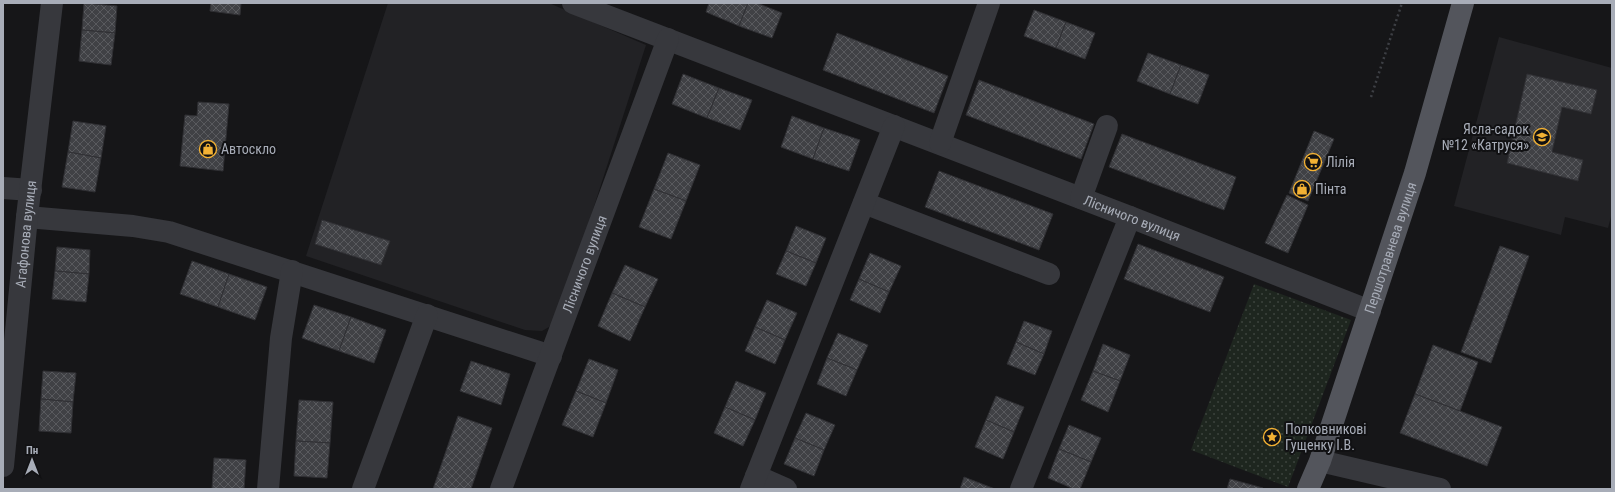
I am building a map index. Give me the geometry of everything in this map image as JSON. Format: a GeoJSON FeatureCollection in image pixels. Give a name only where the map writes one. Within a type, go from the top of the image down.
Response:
{"type":"FeatureCollection","features":[{"type":"Feature","properties":{"kind":"main road","name":"Першотравнева вулиця"},"geometry":{"type":"LineString","coordinates":[[1308,489],[1320,461],[1415,173],[1463,3]]}},
{"type":"Feature","properties":{"kind":"street","name":"Агафонова вулиця"},"geometry":{"type":"LineString","coordinates":[[3,466],[27,216],[52,3]]}},
{"type":"Feature","properties":{"kind":"street","name":"Лісничого вулиця"},"geometry":{"type":"LineString","coordinates":[[573,3],[940,143],[1370,311]]}},
{"type":"Feature","properties":{"kind":"street"},"geometry":{"type":"LineString","coordinates":[[940,143],[989,3]]}},
{"type":"Feature","properties":{"kind":"street","name":"Лісничого вулиця"},"geometry":{"type":"LineString","coordinates":[[501,489],[668,40]]}},
{"type":"Feature","properties":{"kind":"street"},"geometry":{"type":"LineString","coordinates":[[786,489],[754,483],[894,126]]}},
{"type":"Feature","properties":{"kind":"street"},"geometry":{"type":"LineString","coordinates":[[1081,198],[1107,126]]}},
{"type":"Feature","properties":{"kind":"street"},"geometry":{"type":"LineString","coordinates":[[3,188],[31,190]]}},
{"type":"Feature","properties":{"kind":"street"},"geometry":{"type":"LineString","coordinates":[[864,203],[1049,274]]}},
{"type":"Feature","properties":{"kind":"street"},"geometry":{"type":"LineString","coordinates":[[27,216],[133,226],[169,232],[292,270],[551,356]]}},
{"type":"Feature","properties":{"kind":"street"},"geometry":{"type":"LineString","coordinates":[[1021,489],[1130,217]]}},
{"type":"Feature","properties":{"kind":"street"},"geometry":{"type":"LineString","coordinates":[[268,489],[281,338],[292,270]]}},
{"type":"Feature","properties":{"kind":"street"},"geometry":{"type":"LineString","coordinates":[[364,489],[427,315]]}},
{"type":"Feature","properties":{"kind":"street"},"geometry":{"type":"LineString","coordinates":[[1320,461],[1440,489]]}},
{"type":"Feature","properties":{"kind":"path"},"geometry":{"type":"LineString","coordinates":[[1371,97],[1402,3]]}},
{"type":"Feature","properties":{"kind":"shaded area"},"geometry":{"type":"Polygon","coordinates":[[[388,3],[549,3],[646,45],[559,315],[549,327],[542,331],[525,330],[306,256],[388,3]]]}},
{"type":"Feature","properties":{"kind":"shaded area","name":"Ясла-садок №12 «Катруся»"},"geometry":{"type":"Polygon","coordinates":[[[1499,37],[1612,68],[1612,213],[1608,228],[1565,217],[1561,235],[1454,206],[1499,37]]]}},
{"type":"Feature","properties":{"kind":"shaded area"},"geometry":{"type":"Polygon","coordinates":[[[1254,284],[1351,320],[1288,487],[1191,450],[1254,284]]]}},
{"type":"Feature","properties":{"kind":"building"},"geometry":{"type":"Polygon","coordinates":[[[84,3],[117,6],[115,33],[82,30],[84,3]]]}},
{"type":"Feature","properties":{"kind":"building"},"geometry":{"type":"Polygon","coordinates":[[[211,3],[241,3],[240,15],[210,11],[211,3]]]}},
{"type":"Feature","properties":{"kind":"building"},"geometry":{"type":"Polygon","coordinates":[[[709,3],[748,3],[739,26],[706,12],[709,3]]]}},
{"type":"Feature","properties":{"kind":"building"},"geometry":{"type":"Polygon","coordinates":[[[748,3],[757,3],[782,13],[772,38],[739,26],[748,3]]]}},
{"type":"Feature","properties":{"kind":"building"},"geometry":{"type":"Polygon","coordinates":[[[1034,10],[1066,22],[1056,48],[1024,36],[1034,10]]]}},
{"type":"Feature","properties":{"kind":"building"},"geometry":{"type":"Polygon","coordinates":[[[1066,22],[1095,33],[1085,59],[1056,48],[1066,22]]]}},
{"type":"Feature","properties":{"kind":"building"},"geometry":{"type":"Polygon","coordinates":[[[82,30],[115,33],[111,65],[79,61],[82,30]]]}},
{"type":"Feature","properties":{"kind":"building"},"geometry":{"type":"Polygon","coordinates":[[[837,33],[948,76],[934,113],[823,70],[837,33]]]}},
{"type":"Feature","properties":{"kind":"building"},"geometry":{"type":"Polygon","coordinates":[[[1148,53],[1181,65],[1170,94],[1137,81],[1148,53]]]}},
{"type":"Feature","properties":{"kind":"building"},"geometry":{"type":"Polygon","coordinates":[[[1181,65],[1209,75],[1198,104],[1170,94],[1181,65]]]}},
{"type":"Feature","properties":{"kind":"building"},"geometry":{"type":"Polygon","coordinates":[[[683,74],[719,88],[707,118],[672,104],[683,74]]]}},
{"type":"Feature","properties":{"kind":"building"},"geometry":{"type":"Polygon","coordinates":[[[1527,74],[1597,90],[1591,114],[1562,107],[1552,152],[1583,160],[1578,181],[1507,163],[1527,74]]]}},
{"type":"Feature","properties":{"kind":"building"},"geometry":{"type":"Polygon","coordinates":[[[979,80],[1094,124],[1081,159],[966,115],[979,80]]]}},
{"type":"Feature","properties":{"kind":"building"},"geometry":{"type":"Polygon","coordinates":[[[719,88],[752,100],[740,130],[707,118],[719,88]]]}},
{"type":"Feature","properties":{"kind":"building"},"geometry":{"type":"Polygon","coordinates":[[[198,102],[229,104],[223,171],[180,166],[185,115],[197,116],[198,102]]]}},
{"type":"Feature","properties":{"kind":"building"},"geometry":{"type":"Polygon","coordinates":[[[792,116],[824,128],[813,159],[781,147],[792,116]]]}},
{"type":"Feature","properties":{"kind":"building"},"geometry":{"type":"Polygon","coordinates":[[[73,121],[106,126],[101,158],[68,152],[73,121]]]}},
{"type":"Feature","properties":{"kind":"building"},"geometry":{"type":"Polygon","coordinates":[[[824,128],[860,140],[849,171],[813,159],[824,128]]]}},
{"type":"Feature","properties":{"kind":"building"},"geometry":{"type":"Polygon","coordinates":[[[1314,131],[1334,139],[1308,201],[1289,193],[1314,131]]]}},
{"type":"Feature","properties":{"kind":"building"},"geometry":{"type":"Polygon","coordinates":[[[1122,134],[1236,177],[1224,210],[1109,167],[1122,134]]]}},
{"type":"Feature","properties":{"kind":"building"},"geometry":{"type":"Polygon","coordinates":[[[68,152],[101,158],[95,192],[62,187],[68,152]]]}},
{"type":"Feature","properties":{"kind":"building"},"geometry":{"type":"Polygon","coordinates":[[[668,153],[700,165],[686,201],[654,189],[668,153]]]}},
{"type":"Feature","properties":{"kind":"building"},"geometry":{"type":"Polygon","coordinates":[[[939,171],[1053,214],[1039,250],[925,207],[939,171]]]}},
{"type":"Feature","properties":{"kind":"building"},"geometry":{"type":"Polygon","coordinates":[[[654,189],[686,201],[671,239],[639,227],[654,189]]]}},
{"type":"Feature","properties":{"kind":"building"},"geometry":{"type":"Polygon","coordinates":[[[1287,195],[1308,205],[1288,253],[1265,243],[1287,195]]]}},
{"type":"Feature","properties":{"kind":"building"},"geometry":{"type":"Polygon","coordinates":[[[322,220],[390,241],[381,265],[315,244],[322,220]]]}},
{"type":"Feature","properties":{"kind":"building"},"geometry":{"type":"Polygon","coordinates":[[[796,226],[826,238],[816,263],[786,251],[796,226]]]}},
{"type":"Feature","properties":{"kind":"building"},"geometry":{"type":"Polygon","coordinates":[[[1138,244],[1224,277],[1210,312],[1124,279],[1138,244]]]}},
{"type":"Feature","properties":{"kind":"building"},"geometry":{"type":"Polygon","coordinates":[[[1500,246],[1529,256],[1491,363],[1461,352],[1500,246]]]}},
{"type":"Feature","properties":{"kind":"building"},"geometry":{"type":"Polygon","coordinates":[[[57,247],[90,250],[89,274],[55,271],[57,247]]]}},
{"type":"Feature","properties":{"kind":"building"},"geometry":{"type":"Polygon","coordinates":[[[786,251],[816,263],[806,286],[776,274],[786,251]]]}},
{"type":"Feature","properties":{"kind":"building"},"geometry":{"type":"Polygon","coordinates":[[[870,253],[901,266],[889,292],[859,279],[870,253]]]}},
{"type":"Feature","properties":{"kind":"building"},"geometry":{"type":"Polygon","coordinates":[[[192,261],[229,274],[218,307],[180,294],[192,261]]]}},
{"type":"Feature","properties":{"kind":"building"},"geometry":{"type":"Polygon","coordinates":[[[625,265],[658,279],[645,307],[612,293],[625,265]]]}},
{"type":"Feature","properties":{"kind":"building"},"geometry":{"type":"Polygon","coordinates":[[[55,271],[89,274],[86,302],[52,299],[55,271]]]}},
{"type":"Feature","properties":{"kind":"building"},"geometry":{"type":"Polygon","coordinates":[[[229,274],[267,287],[255,320],[218,307],[229,274]]]}},
{"type":"Feature","properties":{"kind":"building"},"geometry":{"type":"Polygon","coordinates":[[[859,279],[889,292],[880,313],[850,300],[859,279]]]}},
{"type":"Feature","properties":{"kind":"building"},"geometry":{"type":"Polygon","coordinates":[[[612,293],[645,307],[630,341],[598,326],[612,293]]]}},
{"type":"Feature","properties":{"kind":"building"},"geometry":{"type":"Polygon","coordinates":[[[767,300],[797,313],[785,340],[755,327],[767,300]]]}},
{"type":"Feature","properties":{"kind":"building"},"geometry":{"type":"Polygon","coordinates":[[[314,305],[351,317],[339,351],[302,338],[314,305]]]}},
{"type":"Feature","properties":{"kind":"building"},"geometry":{"type":"Polygon","coordinates":[[[351,317],[386,330],[374,363],[339,351],[351,317]]]}},
{"type":"Feature","properties":{"kind":"building"},"geometry":{"type":"Polygon","coordinates":[[[1024,321],[1052,331],[1044,354],[1016,342],[1024,321]]]}},
{"type":"Feature","properties":{"kind":"building"},"geometry":{"type":"Polygon","coordinates":[[[755,327],[785,340],[775,364],[745,351],[755,327]]]}},
{"type":"Feature","properties":{"kind":"building"},"geometry":{"type":"Polygon","coordinates":[[[838,333],[868,345],[857,370],[827,358],[838,333]]]}},
{"type":"Feature","properties":{"kind":"building"},"geometry":{"type":"Polygon","coordinates":[[[1016,342],[1044,354],[1035,375],[1007,364],[1016,342]]]}},
{"type":"Feature","properties":{"kind":"building"},"geometry":{"type":"Polygon","coordinates":[[[1103,344],[1130,355],[1120,381],[1093,371],[1103,344]]]}},
{"type":"Feature","properties":{"kind":"building"},"geometry":{"type":"Polygon","coordinates":[[[1433,345],[1478,362],[1460,411],[1415,394],[1433,345]]]}},
{"type":"Feature","properties":{"kind":"building"},"geometry":{"type":"Polygon","coordinates":[[[827,358],[857,370],[846,396],[817,384],[827,358]]]}},
{"type":"Feature","properties":{"kind":"building"},"geometry":{"type":"Polygon","coordinates":[[[589,359],[618,370],[606,403],[576,391],[589,359]]]}},
{"type":"Feature","properties":{"kind":"building"},"geometry":{"type":"Polygon","coordinates":[[[471,361],[510,374],[501,405],[460,391],[471,361]]]}},
{"type":"Feature","properties":{"kind":"building"},"geometry":{"type":"Polygon","coordinates":[[[43,371],[76,373],[73,402],[41,399],[43,371]]]}},
{"type":"Feature","properties":{"kind":"building"},"geometry":{"type":"Polygon","coordinates":[[[1093,371],[1120,381],[1108,412],[1081,400],[1093,371]]]}},
{"type":"Feature","properties":{"kind":"building"},"geometry":{"type":"Polygon","coordinates":[[[736,381],[766,393],[755,420],[725,407],[736,381]]]}},
{"type":"Feature","properties":{"kind":"building"},"geometry":{"type":"Polygon","coordinates":[[[576,391],[606,403],[593,437],[562,425],[576,391]]]}},
{"type":"Feature","properties":{"kind":"building"},"geometry":{"type":"Polygon","coordinates":[[[1415,394],[1502,427],[1487,466],[1400,433],[1415,394]]]}},
{"type":"Feature","properties":{"kind":"building"},"geometry":{"type":"Polygon","coordinates":[[[996,396],[1024,407],[1014,432],[986,420],[996,396]]]}},
{"type":"Feature","properties":{"kind":"building"},"geometry":{"type":"Polygon","coordinates":[[[41,399],[73,402],[71,433],[39,431],[41,399]]]}},
{"type":"Feature","properties":{"kind":"building"},"geometry":{"type":"Polygon","coordinates":[[[299,400],[333,402],[330,443],[296,441],[299,400]]]}},
{"type":"Feature","properties":{"kind":"building"},"geometry":{"type":"Polygon","coordinates":[[[725,407],[755,420],[743,446],[714,433],[725,407]]]}},
{"type":"Feature","properties":{"kind":"building"},"geometry":{"type":"Polygon","coordinates":[[[806,413],[835,425],[824,450],[795,438],[806,413]]]}},
{"type":"Feature","properties":{"kind":"building"},"geometry":{"type":"Polygon","coordinates":[[[458,416],[492,428],[471,489],[433,489],[458,416]]]}},
{"type":"Feature","properties":{"kind":"building"},"geometry":{"type":"Polygon","coordinates":[[[986,420],[1014,432],[1003,459],[975,447],[986,420]]]}},
{"type":"Feature","properties":{"kind":"building"},"geometry":{"type":"Polygon","coordinates":[[[1069,425],[1101,438],[1091,462],[1059,449],[1069,425]]]}},
{"type":"Feature","properties":{"kind":"building"},"geometry":{"type":"Polygon","coordinates":[[[795,438],[824,450],[814,476],[784,464],[795,438]]]}},
{"type":"Feature","properties":{"kind":"building"},"geometry":{"type":"Polygon","coordinates":[[[296,441],[330,443],[327,478],[294,476],[296,441]]]}},
{"type":"Feature","properties":{"kind":"building"},"geometry":{"type":"Polygon","coordinates":[[[1059,449],[1091,462],[1080,489],[1074,489],[1048,478],[1059,449]]]}},
{"type":"Feature","properties":{"kind":"building"},"geometry":{"type":"Polygon","coordinates":[[[214,458],[246,460],[244,489],[212,489],[214,458]]]}},
{"type":"Feature","properties":{"kind":"building"},"geometry":{"type":"Polygon","coordinates":[[[964,477],[995,489],[960,489],[964,477]]]}},
{"type":"Feature","properties":{"kind":"building"},"geometry":{"type":"Polygon","coordinates":[[[1230,479],[1263,488],[1227,489],[1230,479]]]}},
{"type":"Feature","properties":{"kind":"place","name":"Ясла-садок №12 «Катруся»"},"geometry":{"type":"Point","coordinates":[1542,137]}},
{"type":"Feature","properties":{"kind":"place","name":"Автоскло"},"geometry":{"type":"Point","coordinates":[208,149]}},
{"type":"Feature","properties":{"kind":"place","name":"Лілія"},"geometry":{"type":"Point","coordinates":[1313,162]}},
{"type":"Feature","properties":{"kind":"place","name":"Пінта"},"geometry":{"type":"Point","coordinates":[1302,189]}},
{"type":"Feature","properties":{"kind":"place","name":"Полковникові Гущенку І.В."},"geometry":{"type":"Point","coordinates":[1272,437]}}]}
